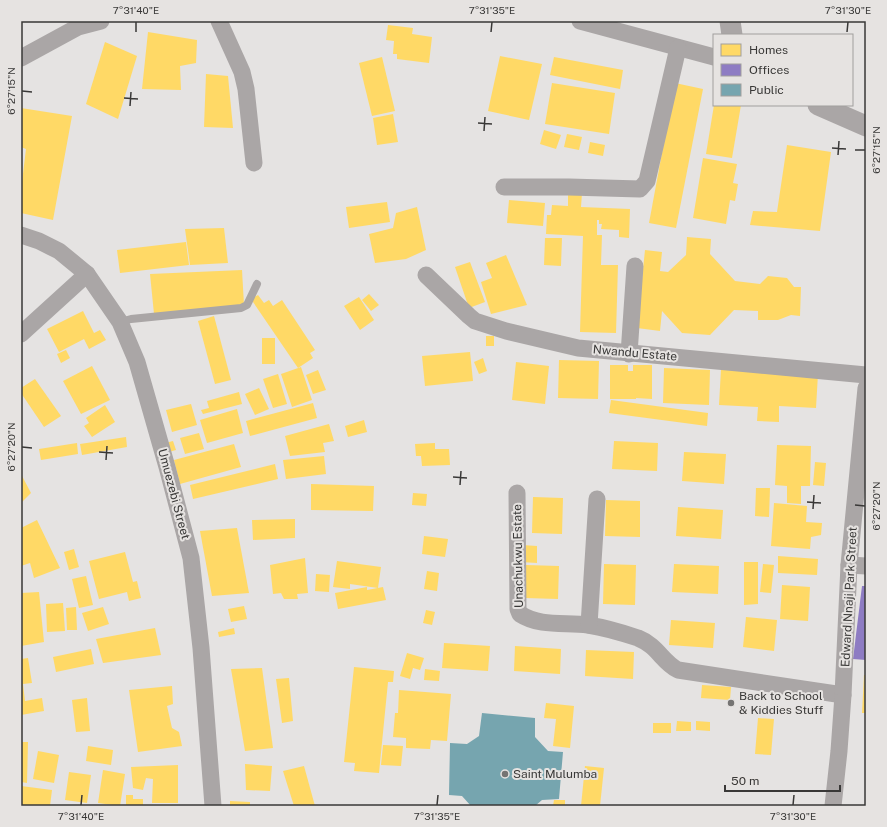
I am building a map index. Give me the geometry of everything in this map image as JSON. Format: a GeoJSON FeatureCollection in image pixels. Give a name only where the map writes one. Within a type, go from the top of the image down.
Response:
{"type":"FeatureCollection","features":[{"type":"Feature","properties":{"kind":"street"},"geometry":{"type":"LineString","coordinates":[[21,58],[78,27],[101,21]]}},
{"type":"Feature","properties":{"kind":"street"},"geometry":{"type":"LineString","coordinates":[[219,21],[242,72],[246,90],[254,163]]}},
{"type":"Feature","properties":{"kind":"street"},"geometry":{"type":"LineString","coordinates":[[580,21],[713,57]]}},
{"type":"Feature","properties":{"kind":"street"},"geometry":{"type":"LineString","coordinates":[[730,21],[732,34]]}},
{"type":"Feature","properties":{"kind":"street"},"geometry":{"type":"LineString","coordinates":[[504,187],[640,189],[647,181],[678,48]]}},
{"type":"Feature","properties":{"kind":"street"},"geometry":{"type":"LineString","coordinates":[[820,106],[863,127]]}},
{"type":"Feature","properties":{"kind":"street","name":"Umuezebi Street"},"geometry":{"type":"LineString","coordinates":[[21,236],[39,241],[60,251],[86,274],[120,322],[137,362],[191,558],[201,648],[213,806]]}},
{"type":"Feature","properties":{"kind":"street"},"geometry":{"type":"LineString","coordinates":[[629,354],[635,266]]}},
{"type":"Feature","properties":{"kind":"street"},"geometry":{"type":"LineString","coordinates":[[21,334],[86,274]]}},
{"type":"Feature","properties":{"kind":"street","name":"Nwandu Estate"},"geometry":{"type":"LineString","coordinates":[[426,274],[475,321],[506,331],[578,348],[629,354],[866,375]]}},
{"type":"Feature","properties":{"kind":"street","name":"Edward Nnaji Park Street"},"geometry":{"type":"LineString","coordinates":[[833,806],[843,695],[848,565],[866,388]]}},
{"type":"Feature","properties":{"kind":"street","name":"Unachukwu Estate"},"geometry":{"type":"LineString","coordinates":[[517,493],[518,609],[520,614],[527,619],[540,622],[589,625],[639,639],[653,647],[670,666],[678,670],[843,695]]}},
{"type":"Feature","properties":{"kind":"street"},"geometry":{"type":"LineString","coordinates":[[589,625],[597,499]]}},
{"type":"Feature","properties":{"kind":"street"},"geometry":{"type":"LineString","coordinates":[[848,565],[866,566]]}},
{"type":"Feature","properties":{"kind":"lane"},"geometry":{"type":"LineString","coordinates":[[120,322],[131,319],[241,308],[248,305],[257,284]]}},
{"type":"Feature","properties":{"kind":"building: Homes"},"geometry":{"type":"Polygon","coordinates":[[[388,25],[413,28],[412,34],[432,37],[429,63],[397,59],[397,54],[393,54],[394,41],[386,40],[388,25]]]}},
{"type":"Feature","properties":{"kind":"building: Homes"},"geometry":{"type":"Polygon","coordinates":[[[148,32],[197,40],[196,63],[180,66],[181,90],[142,89],[148,32]]]}},
{"type":"Feature","properties":{"kind":"building: Homes"},"geometry":{"type":"Polygon","coordinates":[[[105,42],[137,56],[118,119],[86,104],[105,42]]]}},
{"type":"Feature","properties":{"kind":"building: Homes"},"geometry":{"type":"Polygon","coordinates":[[[500,56],[542,64],[529,120],[488,111],[500,56]]]}},
{"type":"Feature","properties":{"kind":"building: Homes"},"geometry":{"type":"Polygon","coordinates":[[[382,57],[395,111],[372,116],[359,63],[382,57]]]}},
{"type":"Feature","properties":{"kind":"building: Homes"},"geometry":{"type":"Polygon","coordinates":[[[554,57],[623,70],[620,89],[550,75],[554,57]]]}},
{"type":"Feature","properties":{"kind":"building: Homes"},"geometry":{"type":"Polygon","coordinates":[[[206,74],[228,76],[233,128],[204,127],[206,74]]]}},
{"type":"Feature","properties":{"kind":"building: Homes"},"geometry":{"type":"Polygon","coordinates":[[[552,83],[615,93],[609,134],[545,124],[552,83]]]}},
{"type":"Feature","properties":{"kind":"building: Homes"},"geometry":{"type":"Polygon","coordinates":[[[675,83],[703,89],[676,228],[649,223],[675,83]]]}},
{"type":"Feature","properties":{"kind":"building: Homes"},"geometry":{"type":"Polygon","coordinates":[[[714,106],[741,106],[732,158],[706,154],[714,106]]]}},
{"type":"Feature","properties":{"kind":"building: Homes"},"geometry":{"type":"Polygon","coordinates":[[[21,108],[72,116],[53,220],[21,213],[21,190],[26,149],[21,147],[21,108]]]}},
{"type":"Feature","properties":{"kind":"building: Homes"},"geometry":{"type":"Polygon","coordinates":[[[393,114],[398,142],[377,145],[373,118],[393,114]]]}},
{"type":"Feature","properties":{"kind":"building: Homes"},"geometry":{"type":"Polygon","coordinates":[[[544,130],[561,135],[556,149],[540,144],[544,130]]]}},
{"type":"Feature","properties":{"kind":"building: Homes"},"geometry":{"type":"Polygon","coordinates":[[[567,134],[582,137],[579,150],[564,147],[567,134]]]}},
{"type":"Feature","properties":{"kind":"building: Homes"},"geometry":{"type":"Polygon","coordinates":[[[590,142],[605,145],[603,156],[588,153],[590,142]]]}},
{"type":"Feature","properties":{"kind":"building: Homes"},"geometry":{"type":"Polygon","coordinates":[[[787,145],[831,152],[820,231],[750,225],[753,211],[777,212],[787,145]]]}},
{"type":"Feature","properties":{"kind":"building: Homes"},"geometry":{"type":"Polygon","coordinates":[[[703,158],[737,164],[733,183],[738,184],[735,201],[730,200],[726,224],[693,218],[703,158]]]}},
{"type":"Feature","properties":{"kind":"building: Homes"},"geometry":{"type":"Polygon","coordinates":[[[568,192],[582,193],[581,207],[630,209],[629,238],[619,237],[619,230],[601,229],[602,224],[599,224],[599,220],[597,220],[597,235],[602,235],[601,265],[618,265],[616,333],[580,332],[583,236],[546,234],[547,215],[551,215],[552,205],[568,206],[568,192]]]}},
{"type":"Feature","properties":{"kind":"building: Homes"},"geometry":{"type":"Polygon","coordinates":[[[509,200],[545,203],[543,226],[507,223],[509,200]]]}},
{"type":"Feature","properties":{"kind":"building: Homes"},"geometry":{"type":"Polygon","coordinates":[[[387,202],[390,222],[349,228],[346,207],[387,202]]]}},
{"type":"Feature","properties":{"kind":"building: Homes"},"geometry":{"type":"Polygon","coordinates":[[[417,207],[426,250],[406,259],[375,263],[369,234],[393,228],[396,213],[417,207]]]}},
{"type":"Feature","properties":{"kind":"building: Homes"},"geometry":{"type":"Polygon","coordinates":[[[224,228],[228,263],[190,265],[185,229],[224,228]]]}},
{"type":"Feature","properties":{"kind":"building: Homes"},"geometry":{"type":"Polygon","coordinates":[[[687,237],[711,239],[710,254],[735,281],[760,284],[768,276],[787,278],[794,287],[801,287],[800,316],[791,315],[778,320],[758,320],[758,311],[734,310],[710,335],[682,333],[662,311],[660,331],[637,328],[645,250],[662,252],[660,271],[668,272],[686,255],[687,237]]]}},
{"type":"Feature","properties":{"kind":"building: Homes"},"geometry":{"type":"Polygon","coordinates":[[[545,238],[562,238],[561,266],[544,265],[545,238]]]}},
{"type":"Feature","properties":{"kind":"building: Homes"},"geometry":{"type":"Polygon","coordinates":[[[186,242],[189,265],[120,273],[117,250],[186,242]]]}},
{"type":"Feature","properties":{"kind":"building: Homes"},"geometry":{"type":"Polygon","coordinates":[[[506,255],[527,305],[491,314],[481,282],[492,278],[486,263],[506,255]]]}},
{"type":"Feature","properties":{"kind":"building: Homes"},"geometry":{"type":"Polygon","coordinates":[[[470,262],[485,302],[469,308],[455,267],[470,262]]]}},
{"type":"Feature","properties":{"kind":"building: Homes"},"geometry":{"type":"Polygon","coordinates":[[[242,270],[244,305],[154,314],[150,274],[242,270]]]}},
{"type":"Feature","properties":{"kind":"building: Homes"},"geometry":{"type":"Polygon","coordinates":[[[369,294],[379,305],[371,311],[362,300],[369,294]]]}},
{"type":"Feature","properties":{"kind":"building: Homes"},"geometry":{"type":"Polygon","coordinates":[[[258,295],[264,303],[269,300],[273,306],[282,300],[315,350],[310,353],[313,358],[298,368],[251,299],[258,295]]]}},
{"type":"Feature","properties":{"kind":"building: Homes"},"geometry":{"type":"Polygon","coordinates":[[[359,297],[374,320],[360,330],[344,306],[359,297]]]}},
{"type":"Feature","properties":{"kind":"building: Homes"},"geometry":{"type":"Polygon","coordinates":[[[83,311],[94,333],[100,330],[106,340],[89,349],[84,339],[59,352],[47,329],[83,311]]]}},
{"type":"Feature","properties":{"kind":"building: Homes"},"geometry":{"type":"Polygon","coordinates":[[[214,316],[231,380],[215,384],[198,321],[214,316]]]}},
{"type":"Feature","properties":{"kind":"building: Homes"},"geometry":{"type":"Polygon","coordinates":[[[486,336],[494,336],[494,346],[486,346],[486,336]]]}},
{"type":"Feature","properties":{"kind":"building: Homes"},"geometry":{"type":"Polygon","coordinates":[[[262,338],[275,338],[275,364],[262,364],[262,338]]]}},
{"type":"Feature","properties":{"kind":"building: Homes"},"geometry":{"type":"Polygon","coordinates":[[[66,350],[70,358],[61,363],[57,354],[66,350]]]}},
{"type":"Feature","properties":{"kind":"building: Homes"},"geometry":{"type":"Polygon","coordinates":[[[470,352],[473,381],[425,386],[422,356],[470,352]]]}},
{"type":"Feature","properties":{"kind":"building: Homes"},"geometry":{"type":"Polygon","coordinates":[[[483,358],[487,371],[479,374],[474,362],[483,358]]]}},
{"type":"Feature","properties":{"kind":"building: Homes"},"geometry":{"type":"Polygon","coordinates":[[[559,360],[599,361],[598,399],[558,398],[559,360]]]}},
{"type":"Feature","properties":{"kind":"building: Homes"},"geometry":{"type":"Polygon","coordinates":[[[516,362],[549,366],[545,404],[512,400],[516,362]]]}},
{"type":"Feature","properties":{"kind":"building: Homes"},"geometry":{"type":"Polygon","coordinates":[[[610,365],[628,365],[628,371],[633,371],[633,365],[652,365],[652,399],[610,399],[610,365]]]}},
{"type":"Feature","properties":{"kind":"building: Homes"},"geometry":{"type":"Polygon","coordinates":[[[92,366],[110,400],[81,414],[63,381],[92,366]]]}},
{"type":"Feature","properties":{"kind":"building: Homes"},"geometry":{"type":"Polygon","coordinates":[[[301,367],[312,400],[292,407],[281,374],[301,367]]]}},
{"type":"Feature","properties":{"kind":"building: Homes"},"geometry":{"type":"Polygon","coordinates":[[[664,368],[710,370],[709,405],[663,403],[664,368]]]}},
{"type":"Feature","properties":{"kind":"building: Homes"},"geometry":{"type":"Polygon","coordinates":[[[721,369],[818,374],[816,408],[779,406],[779,422],[757,421],[758,407],[719,405],[721,369]]]}},
{"type":"Feature","properties":{"kind":"building: Homes"},"geometry":{"type":"Polygon","coordinates":[[[318,370],[326,390],[313,394],[306,375],[318,370]]]}},
{"type":"Feature","properties":{"kind":"building: Homes"},"geometry":{"type":"Polygon","coordinates":[[[278,374],[287,404],[273,408],[263,379],[278,374]]]}},
{"type":"Feature","properties":{"kind":"building: Homes"},"geometry":{"type":"Polygon","coordinates":[[[35,379],[61,416],[44,427],[21,393],[21,388],[35,379]]]}},
{"type":"Feature","properties":{"kind":"building: Homes"},"geometry":{"type":"Polygon","coordinates":[[[259,388],[269,409],[255,415],[245,394],[259,388]]]}},
{"type":"Feature","properties":{"kind":"building: Homes"},"geometry":{"type":"Polygon","coordinates":[[[239,392],[242,404],[203,414],[201,410],[209,408],[207,401],[239,392]]]}},
{"type":"Feature","properties":{"kind":"building: Homes"},"geometry":{"type":"Polygon","coordinates":[[[611,400],[708,413],[707,426],[609,413],[611,400]]]}},
{"type":"Feature","properties":{"kind":"building: Homes"},"geometry":{"type":"Polygon","coordinates":[[[313,403],[317,418],[250,436],[246,421],[313,403]]]}},
{"type":"Feature","properties":{"kind":"building: Homes"},"geometry":{"type":"Polygon","coordinates":[[[191,404],[197,425],[172,432],[166,410],[191,404]]]}},
{"type":"Feature","properties":{"kind":"building: Homes"},"geometry":{"type":"Polygon","coordinates":[[[105,405],[115,422],[92,437],[84,426],[89,423],[86,418],[105,405]]]}},
{"type":"Feature","properties":{"kind":"building: Homes"},"geometry":{"type":"Polygon","coordinates":[[[237,409],[243,433],[207,443],[200,420],[237,409]]]}},
{"type":"Feature","properties":{"kind":"building: Homes"},"geometry":{"type":"Polygon","coordinates":[[[364,420],[367,432],[348,437],[345,426],[364,420]]]}},
{"type":"Feature","properties":{"kind":"building: Homes"},"geometry":{"type":"Polygon","coordinates":[[[329,424],[334,441],[323,443],[325,452],[290,456],[285,436],[329,424]]]}},
{"type":"Feature","properties":{"kind":"building: Homes"},"geometry":{"type":"Polygon","coordinates":[[[199,433],[204,449],[185,454],[180,438],[199,433]]]}},
{"type":"Feature","properties":{"kind":"building: Homes"},"geometry":{"type":"Polygon","coordinates":[[[126,437],[127,447],[82,455],[80,444],[126,437]]]}},
{"type":"Feature","properties":{"kind":"building: Homes"},"geometry":{"type":"Polygon","coordinates":[[[173,441],[176,450],[165,453],[165,443],[173,441]]]}},
{"type":"Feature","properties":{"kind":"building: Homes"},"geometry":{"type":"Polygon","coordinates":[[[614,441],[658,443],[657,471],[612,469],[614,441]]]}},
{"type":"Feature","properties":{"kind":"building: Homes"},"geometry":{"type":"Polygon","coordinates":[[[77,443],[78,454],[41,460],[39,449],[77,443]]]}},
{"type":"Feature","properties":{"kind":"building: Homes"},"geometry":{"type":"Polygon","coordinates":[[[435,443],[435,449],[449,449],[450,465],[422,466],[421,456],[416,456],[415,444],[435,443]]]}},
{"type":"Feature","properties":{"kind":"building: Homes"},"geometry":{"type":"Polygon","coordinates":[[[234,444],[241,467],[180,484],[174,460],[234,444]]]}},
{"type":"Feature","properties":{"kind":"building: Homes"},"geometry":{"type":"Polygon","coordinates":[[[777,445],[811,446],[810,486],[801,486],[801,504],[787,503],[787,486],[775,485],[777,445]]]}},
{"type":"Feature","properties":{"kind":"building: Homes"},"geometry":{"type":"Polygon","coordinates":[[[684,452],[726,454],[724,484],[682,481],[684,452]]]}},
{"type":"Feature","properties":{"kind":"building: Homes"},"geometry":{"type":"Polygon","coordinates":[[[324,456],[326,474],[286,479],[283,460],[324,456]]]}},
{"type":"Feature","properties":{"kind":"building: Homes"},"geometry":{"type":"Polygon","coordinates":[[[815,462],[826,463],[824,486],[813,485],[815,462]]]}},
{"type":"Feature","properties":{"kind":"building: Homes"},"geometry":{"type":"Polygon","coordinates":[[[275,464],[278,479],[193,499],[190,485],[275,464]]]}},
{"type":"Feature","properties":{"kind":"building: Homes"},"geometry":{"type":"Polygon","coordinates":[[[21,474],[31,493],[21,503],[21,474]]]}},
{"type":"Feature","properties":{"kind":"building: Homes"},"geometry":{"type":"Polygon","coordinates":[[[311,484],[374,486],[373,511],[311,510],[311,484]]]}},
{"type":"Feature","properties":{"kind":"building: Homes"},"geometry":{"type":"Polygon","coordinates":[[[756,488],[770,488],[769,517],[755,516],[756,488]]]}},
{"type":"Feature","properties":{"kind":"building: Homes"},"geometry":{"type":"Polygon","coordinates":[[[413,493],[427,494],[426,506],[412,505],[413,493]]]}},
{"type":"Feature","properties":{"kind":"building: Homes"},"geometry":{"type":"Polygon","coordinates":[[[533,497],[563,498],[562,534],[532,533],[533,497]]]}},
{"type":"Feature","properties":{"kind":"building: Homes"},"geometry":{"type":"Polygon","coordinates":[[[606,500],[640,501],[640,537],[605,536],[606,500]]]}},
{"type":"Feature","properties":{"kind":"building: Homes"},"geometry":{"type":"Polygon","coordinates":[[[774,503],[807,506],[806,522],[822,523],[821,535],[811,537],[810,549],[771,546],[774,503]]]}},
{"type":"Feature","properties":{"kind":"building: Homes"},"geometry":{"type":"Polygon","coordinates":[[[678,507],[723,510],[721,539],[676,536],[678,507]]]}},
{"type":"Feature","properties":{"kind":"building: Homes"},"geometry":{"type":"Polygon","coordinates":[[[295,519],[295,538],[253,540],[252,520],[295,519]]]}},
{"type":"Feature","properties":{"kind":"building: Homes"},"geometry":{"type":"Polygon","coordinates":[[[37,520],[60,568],[34,578],[30,563],[21,566],[21,528],[37,520]]]}},
{"type":"Feature","properties":{"kind":"building: Homes"},"geometry":{"type":"Polygon","coordinates":[[[237,528],[249,593],[212,596],[200,531],[237,528]]]}},
{"type":"Feature","properties":{"kind":"building: Homes"},"geometry":{"type":"Polygon","coordinates":[[[424,536],[448,539],[445,557],[422,554],[424,536]]]}},
{"type":"Feature","properties":{"kind":"building: Homes"},"geometry":{"type":"Polygon","coordinates":[[[522,545],[537,546],[537,563],[521,562],[522,545]]]}},
{"type":"Feature","properties":{"kind":"building: Homes"},"geometry":{"type":"Polygon","coordinates":[[[74,549],[79,567],[69,570],[64,552],[74,549]]]}},
{"type":"Feature","properties":{"kind":"building: Homes"},"geometry":{"type":"Polygon","coordinates":[[[125,552],[133,582],[137,581],[141,598],[129,601],[127,592],[99,599],[89,561],[125,552]]]}},
{"type":"Feature","properties":{"kind":"building: Homes"},"geometry":{"type":"Polygon","coordinates":[[[778,556],[818,559],[817,575],[778,573],[778,556]]]}},
{"type":"Feature","properties":{"kind":"building: Homes"},"geometry":{"type":"Polygon","coordinates":[[[305,558],[308,593],[297,594],[298,599],[284,599],[281,593],[273,594],[270,565],[305,558]]]}},
{"type":"Feature","properties":{"kind":"building: Homes"},"geometry":{"type":"Polygon","coordinates":[[[337,561],[381,567],[378,588],[350,584],[350,589],[333,587],[337,561]]]}},
{"type":"Feature","properties":{"kind":"building: Homes"},"geometry":{"type":"Polygon","coordinates":[[[744,562],[758,562],[758,604],[744,605],[744,562]]]}},
{"type":"Feature","properties":{"kind":"building: Homes"},"geometry":{"type":"Polygon","coordinates":[[[604,564],[636,565],[635,605],[603,604],[604,564]]]}},
{"type":"Feature","properties":{"kind":"building: Homes"},"geometry":{"type":"Polygon","coordinates":[[[674,564],[719,566],[718,594],[672,592],[674,564]]]}},
{"type":"Feature","properties":{"kind":"building: Homes"},"geometry":{"type":"Polygon","coordinates":[[[763,564],[774,565],[771,593],[760,592],[763,564]]]}},
{"type":"Feature","properties":{"kind":"building: Homes"},"geometry":{"type":"Polygon","coordinates":[[[526,565],[559,566],[558,599],[525,598],[526,565]]]}},
{"type":"Feature","properties":{"kind":"building: Homes"},"geometry":{"type":"Polygon","coordinates":[[[427,571],[439,573],[437,591],[424,589],[427,571]]]}},
{"type":"Feature","properties":{"kind":"building: Homes"},"geometry":{"type":"Polygon","coordinates":[[[316,574],[330,575],[329,592],[315,591],[316,574]]]}},
{"type":"Feature","properties":{"kind":"building: Homes"},"geometry":{"type":"Polygon","coordinates":[[[86,576],[93,605],[79,608],[72,579],[86,576]]]}},
{"type":"Feature","properties":{"kind":"building: Homes"},"geometry":{"type":"Polygon","coordinates":[[[782,585],[810,587],[808,621],[780,619],[782,585]]]}},
{"type":"Feature","properties":{"kind":"building: Homes"},"geometry":{"type":"Polygon","coordinates":[[[367,587],[367,590],[383,587],[386,600],[338,609],[335,593],[367,587]]]}},
{"type":"Feature","properties":{"kind":"building: Homes"},"geometry":{"type":"Polygon","coordinates":[[[39,592],[44,642],[21,646],[21,593],[39,592]]]}},
{"type":"Feature","properties":{"kind":"building: Homes"},"geometry":{"type":"Polygon","coordinates":[[[63,603],[65,631],[47,632],[46,604],[63,603]]]}},
{"type":"Feature","properties":{"kind":"building: Homes"},"geometry":{"type":"Polygon","coordinates":[[[244,606],[247,619],[231,622],[228,609],[244,606]]]}},
{"type":"Feature","properties":{"kind":"building: Homes"},"geometry":{"type":"Polygon","coordinates":[[[76,607],[77,630],[67,630],[66,608],[76,607]]]}},
{"type":"Feature","properties":{"kind":"building: Homes"},"geometry":{"type":"Polygon","coordinates":[[[103,607],[109,624],[88,631],[82,613],[103,607]]]}},
{"type":"Feature","properties":{"kind":"building: Homes"},"geometry":{"type":"Polygon","coordinates":[[[426,610],[435,612],[432,625],[423,623],[426,610]]]}},
{"type":"Feature","properties":{"kind":"building: Homes"},"geometry":{"type":"Polygon","coordinates":[[[746,617],[777,620],[774,651],[743,647],[746,617]]]}},
{"type":"Feature","properties":{"kind":"building: Homes"},"geometry":{"type":"Polygon","coordinates":[[[671,620],[715,623],[713,648],[669,645],[671,620]]]}},
{"type":"Feature","properties":{"kind":"building: Homes"},"geometry":{"type":"Polygon","coordinates":[[[155,628],[161,655],[103,663],[96,639],[155,628]]]}},
{"type":"Feature","properties":{"kind":"building: Homes"},"geometry":{"type":"Polygon","coordinates":[[[234,628],[235,634],[219,637],[218,632],[234,628]]]}},
{"type":"Feature","properties":{"kind":"building: Homes"},"geometry":{"type":"Polygon","coordinates":[[[444,643],[490,646],[488,671],[442,668],[444,643]]]}},
{"type":"Feature","properties":{"kind":"building: Homes"},"geometry":{"type":"Polygon","coordinates":[[[515,646],[561,649],[560,674],[514,671],[515,646]]]}},
{"type":"Feature","properties":{"kind":"building: Homes"},"geometry":{"type":"Polygon","coordinates":[[[91,649],[94,664],[56,672],[53,657],[91,649]]]}},
{"type":"Feature","properties":{"kind":"building: Homes"},"geometry":{"type":"Polygon","coordinates":[[[586,650],[634,652],[633,679],[585,676],[586,650]]]}},
{"type":"Feature","properties":{"kind":"building: Homes"},"geometry":{"type":"Polygon","coordinates":[[[407,653],[424,658],[420,670],[413,668],[410,679],[400,676],[407,653]]]}},
{"type":"Feature","properties":{"kind":"building: Homes"},"geometry":{"type":"Polygon","coordinates":[[[28,658],[32,683],[23,684],[25,701],[42,698],[44,711],[21,715],[21,659],[28,658]]]}},
{"type":"Feature","properties":{"kind":"building: Homes"},"geometry":{"type":"Polygon","coordinates":[[[354,667],[394,671],[393,682],[388,682],[379,773],[354,771],[355,763],[344,762],[354,667]]]}},
{"type":"Feature","properties":{"kind":"building: Homes"},"geometry":{"type":"Polygon","coordinates":[[[262,668],[273,748],[245,751],[231,669],[262,668]]]}},
{"type":"Feature","properties":{"kind":"building: Homes"},"geometry":{"type":"Polygon","coordinates":[[[425,669],[440,671],[439,681],[424,680],[425,669]]]}},
{"type":"Feature","properties":{"kind":"building: Homes"},"geometry":{"type":"Polygon","coordinates":[[[864,675],[866,675],[866,713],[862,713],[864,675]]]}},
{"type":"Feature","properties":{"kind":"building: Homes"},"geometry":{"type":"Polygon","coordinates":[[[289,678],[293,721],[282,723],[276,679],[289,678]]]}},
{"type":"Feature","properties":{"kind":"building: Homes"},"geometry":{"type":"Polygon","coordinates":[[[702,685],[731,687],[730,700],[701,698],[702,685]]]}},
{"type":"Feature","properties":{"kind":"building: Homes"},"geometry":{"type":"Polygon","coordinates":[[[172,686],[173,704],[167,706],[172,728],[179,732],[182,746],[138,752],[129,690],[172,686]]]}},
{"type":"Feature","properties":{"kind":"building: Homes"},"geometry":{"type":"Polygon","coordinates":[[[399,690],[451,694],[447,741],[431,740],[430,749],[406,748],[406,738],[393,737],[395,713],[398,713],[399,690]]]}},
{"type":"Feature","properties":{"kind":"building: Homes"},"geometry":{"type":"Polygon","coordinates":[[[87,698],[90,731],[76,732],[72,700],[87,698]]]}},
{"type":"Feature","properties":{"kind":"building: Homes"},"geometry":{"type":"Polygon","coordinates":[[[546,703],[574,706],[570,748],[553,746],[556,719],[544,718],[546,703]]]}},
{"type":"Feature","properties":{"kind":"building: Homes"},"geometry":{"type":"Polygon","coordinates":[[[758,718],[774,719],[771,755],[755,754],[758,718]]]}},
{"type":"Feature","properties":{"kind":"building: Homes"},"geometry":{"type":"Polygon","coordinates":[[[677,721],[691,722],[691,731],[676,731],[677,721]]]}},
{"type":"Feature","properties":{"kind":"building: Homes"},"geometry":{"type":"Polygon","coordinates":[[[696,721],[710,722],[710,731],[696,730],[696,721]]]}},
{"type":"Feature","properties":{"kind":"building: Homes"},"geometry":{"type":"Polygon","coordinates":[[[653,723],[671,723],[671,733],[653,733],[653,723]]]}},
{"type":"Feature","properties":{"kind":"building: Homes"},"geometry":{"type":"Polygon","coordinates":[[[21,742],[28,742],[27,783],[21,782],[21,742]]]}},
{"type":"Feature","properties":{"kind":"building: Homes"},"geometry":{"type":"Polygon","coordinates":[[[383,745],[403,746],[401,766],[381,765],[383,745]]]}},
{"type":"Feature","properties":{"kind":"building: Homes"},"geometry":{"type":"Polygon","coordinates":[[[88,746],[113,750],[111,765],[86,761],[88,746]]]}},
{"type":"Feature","properties":{"kind":"building: Homes"},"geometry":{"type":"Polygon","coordinates":[[[38,751],[59,755],[54,783],[33,779],[38,751]]]}},
{"type":"Feature","properties":{"kind":"building: Homes"},"geometry":{"type":"Polygon","coordinates":[[[245,764],[272,766],[270,791],[246,790],[245,764]]]}},
{"type":"Feature","properties":{"kind":"building: Homes"},"geometry":{"type":"Polygon","coordinates":[[[178,765],[178,803],[152,803],[153,779],[146,778],[143,790],[133,788],[131,767],[178,765]]]}},
{"type":"Feature","properties":{"kind":"building: Homes"},"geometry":{"type":"Polygon","coordinates":[[[304,766],[315,806],[294,806],[283,771],[304,766]]]}},
{"type":"Feature","properties":{"kind":"building: Homes"},"geometry":{"type":"Polygon","coordinates":[[[585,766],[604,768],[600,806],[581,806],[585,766]]]}},
{"type":"Feature","properties":{"kind":"building: Homes"},"geometry":{"type":"Polygon","coordinates":[[[103,770],[125,774],[120,806],[98,803],[103,770]]]}},
{"type":"Feature","properties":{"kind":"building: Homes"},"geometry":{"type":"Polygon","coordinates":[[[69,772],[91,775],[87,803],[65,800],[69,772]]]}},
{"type":"Feature","properties":{"kind":"building: Homes"},"geometry":{"type":"Polygon","coordinates":[[[21,786],[52,790],[50,806],[21,806],[21,786]]]}},
{"type":"Feature","properties":{"kind":"building: Homes"},"geometry":{"type":"Polygon","coordinates":[[[126,795],[133,795],[133,799],[143,799],[143,806],[126,806],[126,795]]]}},
{"type":"Feature","properties":{"kind":"building: Homes"},"geometry":{"type":"Polygon","coordinates":[[[554,800],[565,800],[565,806],[553,806],[554,800]]]}},
{"type":"Feature","properties":{"kind":"building: Homes"},"geometry":{"type":"Polygon","coordinates":[[[230,801],[250,802],[250,806],[230,806],[230,801]]]}},
{"type":"Feature","properties":{"kind":"building: Offices"},"geometry":{"type":"Polygon","coordinates":[[[862,586],[866,586],[866,660],[853,659],[862,586]]]}},
{"type":"Feature","properties":{"kind":"building: Public","name":"Saint Mulumba"},"geometry":{"type":"Polygon","coordinates":[[[482,713],[535,718],[535,737],[548,751],[563,752],[559,799],[542,800],[535,806],[471,806],[462,796],[449,795],[450,743],[467,744],[479,736],[482,713]]]}},
{"type":"Feature","properties":{"kind":"place","name":"Back to School & Kiddies Stuff"},"geometry":{"type":"Point","coordinates":[731,703]}},
{"type":"Feature","properties":{"kind":"place","name":"Saint Mulumba"},"geometry":{"type":"Point","coordinates":[505,774]}}]}
